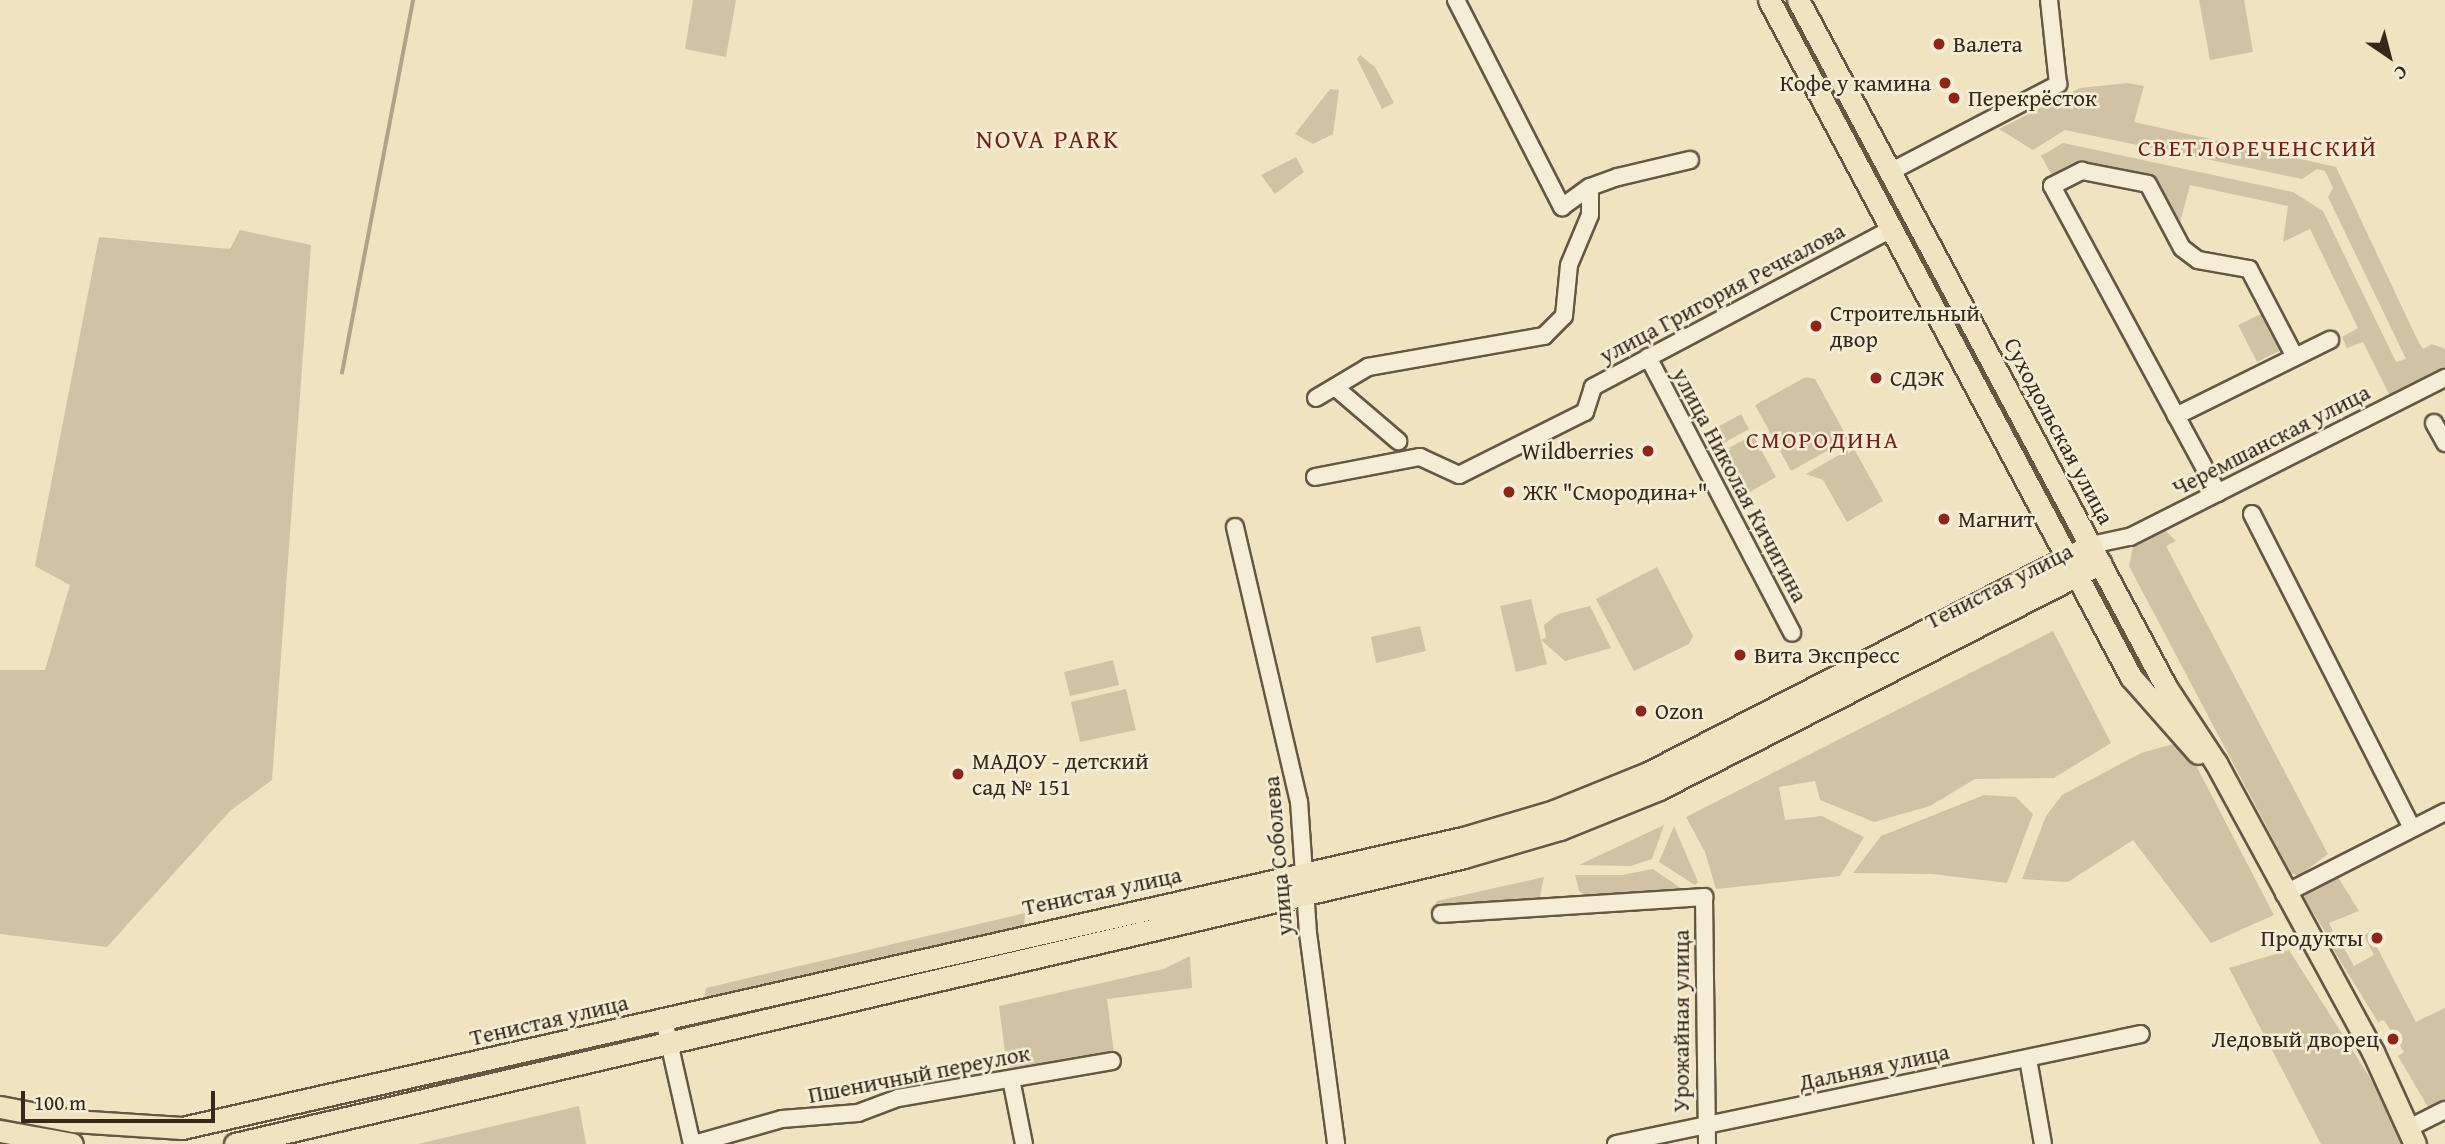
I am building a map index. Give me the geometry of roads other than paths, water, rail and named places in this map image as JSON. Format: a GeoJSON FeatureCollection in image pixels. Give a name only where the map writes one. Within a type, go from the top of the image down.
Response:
{"type":"FeatureCollection","features":[{"type":"Feature","properties":{"kind":"main road","name":"Суходольская улица"},"geometry":{"type":"LineString","coordinates":[[1769,0],[2140,691],[2189,741],[2229,792]]}},
{"type":"Feature","properties":{"kind":"main road","name":"Суходольская улица"},"geometry":{"type":"LineString","coordinates":[[1798,0],[2095,554],[2373,1052],[2412,1136]]}},
{"type":"Feature","properties":{"kind":"main road","name":"Тенистая улица"},"geometry":{"type":"LineString","coordinates":[[235,1144],[1039,930],[1307,884],[1554,811],[1638,777],[2095,554]]}},
{"type":"Feature","properties":{"kind":"main road","name":"Тенистая улица"},"geometry":{"type":"LineString","coordinates":[[0,1107],[73,1121],[182,1128],[666,1030]]}},
{"type":"Feature","properties":{"kind":"main road"},"geometry":{"type":"LineString","coordinates":[[0,1131],[72,1144]]}},
{"type":"Feature","properties":{"kind":"street"},"geometry":{"type":"LineString","coordinates":[[1456,0],[1562,207],[1590,187],[1690,160]]}},
{"type":"Feature","properties":{"kind":"street"},"geometry":{"type":"LineString","coordinates":[[1889,172],[2058,84],[2049,0]]}},
{"type":"Feature","properties":{"kind":"street"},"geometry":{"type":"LineString","coordinates":[[2218,493],[2052,186],[2082,171],[2148,184],[2182,248],[2198,260],[2249,269],[2295,357]]}},
{"type":"Feature","properties":{"kind":"street"},"geometry":{"type":"LineString","coordinates":[[1316,398],[1368,367],[1544,336],[1564,316],[1569,265],[1590,215],[1590,187]]}},
{"type":"Feature","properties":{"kind":"street","name":"улица Григория Речкалова"},"geometry":{"type":"LineString","coordinates":[[1315,477],[1420,457],[1459,475],[1585,412],[1593,387],[1892,229]]}},
{"type":"Feature","properties":{"kind":"street"},"geometry":{"type":"LineString","coordinates":[[2176,416],[2330,340]]}},
{"type":"Feature","properties":{"kind":"street","name":"улица Николая Кичигина"},"geometry":{"type":"LineString","coordinates":[[1648,357],[1792,633]]}},
{"type":"Feature","properties":{"kind":"street","name":"Черемшанская улица"},"geometry":{"type":"LineString","coordinates":[[2095,554],[2445,378]]}},
{"type":"Feature","properties":{"kind":"street"},"geometry":{"type":"LineString","coordinates":[[1336,388],[1398,442]]}},
{"type":"Feature","properties":{"kind":"street"},"geometry":{"type":"LineString","coordinates":[[2434,423],[2445,443]]}},
{"type":"Feature","properties":{"kind":"street"},"geometry":{"type":"LineString","coordinates":[[2252,514],[2412,828]]}},
{"type":"Feature","properties":{"kind":"street","name":"улица Соболева"},"geometry":{"type":"LineString","coordinates":[[1235,527],[1277,715],[1291,756],[1307,884],[1308,933],[1336,1144]]}},
{"type":"Feature","properties":{"kind":"street"},"geometry":{"type":"LineString","coordinates":[[2284,894],[2445,813]]}},
{"type":"Feature","properties":{"kind":"street","name":"Урожайная улица"},"geometry":{"type":"LineString","coordinates":[[1441,914],[1704,897],[1703,1126],[1706,1144]]}},
{"type":"Feature","properties":{"kind":"street"},"geometry":{"type":"LineString","coordinates":[[666,1030],[693,1144]]}},
{"type":"Feature","properties":{"kind":"street","name":"Дальняя улица"},"geometry":{"type":"LineString","coordinates":[[1616,1144],[2141,1034]]}},
{"type":"Feature","properties":{"kind":"street"},"geometry":{"type":"LineString","coordinates":[[2028,1059],[2043,1144]]}},
{"type":"Feature","properties":{"kind":"street","name":"Пшеничный переулок"},"geometry":{"type":"LineString","coordinates":[[693,1144],[782,1119],[858,1113],[898,1098],[1112,1061]]}},
{"type":"Feature","properties":{"kind":"street"},"geometry":{"type":"LineString","coordinates":[[1011,1080],[1024,1144]]}},
{"type":"Feature","properties":{"kind":"street"},"geometry":{"type":"LineString","coordinates":[[2412,1136],[2445,1111]]}},
{"type":"Feature","properties":{"kind":"waterway"},"geometry":{"type":"LineString","coordinates":[[342,373],[413,0]]}},
{"type":"Feature","properties":{"kind":"place","name":"Валета"},"geometry":{"type":"Point","coordinates":[1939,44]}},
{"type":"Feature","properties":{"kind":"place","name":"Кофе у камина"},"geometry":{"type":"Point","coordinates":[1945,83]}},
{"type":"Feature","properties":{"kind":"place","name":"Перекрёсток"},"geometry":{"type":"Point","coordinates":[1954,98]}},
{"type":"Feature","properties":{"kind":"place","name":"Строительный двор"},"geometry":{"type":"Point","coordinates":[1816,326]}},
{"type":"Feature","properties":{"kind":"place","name":"СДЭК"},"geometry":{"type":"Point","coordinates":[1876,378]}},
{"type":"Feature","properties":{"kind":"place","name":"Wildberries"},"geometry":{"type":"Point","coordinates":[1648,451]}},
{"type":"Feature","properties":{"kind":"place","name":"ЖК \"Смородина+\""},"geometry":{"type":"Point","coordinates":[1509,492]}},
{"type":"Feature","properties":{"kind":"place","name":"Магнит"},"geometry":{"type":"Point","coordinates":[1944,519]}},
{"type":"Feature","properties":{"kind":"place","name":"Вита Экспресс"},"geometry":{"type":"Point","coordinates":[1740,655]}},
{"type":"Feature","properties":{"kind":"place","name":"Ozon"},"geometry":{"type":"Point","coordinates":[1641,711]}},
{"type":"Feature","properties":{"kind":"place","name":"МАДОУ - детский сад № 151"},"geometry":{"type":"Point","coordinates":[958,774]}},
{"type":"Feature","properties":{"kind":"place","name":"Продукты"},"geometry":{"type":"Point","coordinates":[2377,938]}},
{"type":"Feature","properties":{"kind":"place","name":"Ледовый дворец"},"geometry":{"type":"Point","coordinates":[2393,1039]}},
{"type":"Feature","properties":{"kind":"district","name":"NOVA PARK"},"geometry":{"type":"Point","coordinates":[1048,139]}},
{"type":"Feature","properties":{"kind":"district","name":"СВЕТЛОРЕЧЕНСКИЙ"},"geometry":{"type":"Point","coordinates":[2258,148]}},
{"type":"Feature","properties":{"kind":"district","name":"СМОРОДИНА"},"geometry":{"type":"Point","coordinates":[1823,440]}}]}
